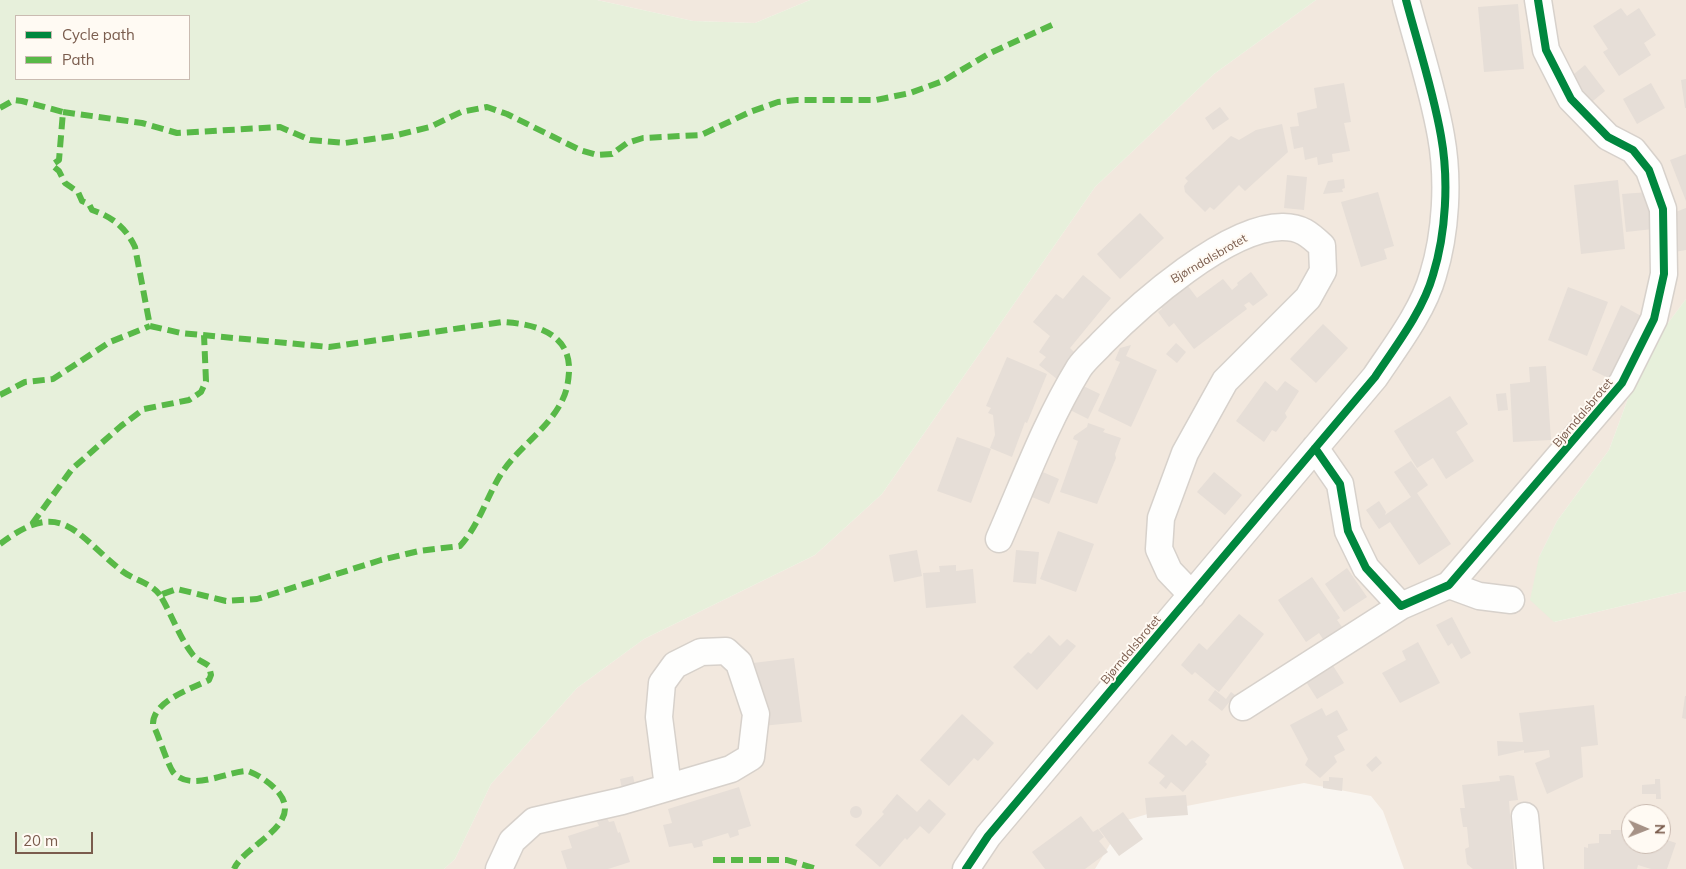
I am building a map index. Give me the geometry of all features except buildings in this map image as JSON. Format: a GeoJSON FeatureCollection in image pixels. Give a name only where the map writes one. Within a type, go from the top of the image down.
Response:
{"type":"FeatureCollection","features":[{"type":"Feature","properties":{"kind":"street","name":"Bjørndalsbrotet"},"geometry":{"type":"LineString","coordinates":[[966,869],[988,836],[1375,378],[1410,325],[1433,276],[1441,234],[1446,181],[1442,146],[1406,0]]}},
{"type":"Feature","properties":{"kind":"street","name":"Bjørndalsbrotet"},"geometry":{"type":"LineString","coordinates":[[1244,707],[1401,606],[1449,585],[1622,384],[1654,319],[1664,274],[1663,209],[1649,170],[1633,150],[1608,137],[1571,98],[1546,50],[1538,0]]}},
{"type":"Feature","properties":{"kind":"street","name":"Bjørndalsbrotet"},"geometry":{"type":"LineString","coordinates":[[999,539],[1051,419],[1080,366],[1124,321],[1174,278],[1245,236],[1282,227],[1304,230],[1322,246],[1323,271],[1308,298],[1226,381],[1185,453],[1161,518],[1159,549],[1169,571],[1192,596]]}},
{"type":"Feature","properties":{"kind":"street"},"geometry":{"type":"LineString","coordinates":[[1315,448],[1340,484],[1348,531],[1366,568],[1401,606]]}},
{"type":"Feature","properties":{"kind":"street"},"geometry":{"type":"LineString","coordinates":[[1449,585],[1479,596],[1511,600]]}},
{"type":"Feature","properties":{"kind":"street"},"geometry":{"type":"LineString","coordinates":[[499,869],[512,841],[534,822],[668,787],[731,769],[751,758],[756,714],[739,663],[726,651],[701,652],[675,665],[662,683],[659,717],[668,787]]}},
{"type":"Feature","properties":{"kind":"street"},"geometry":{"type":"LineString","coordinates":[[1525,816],[1530,869]]}},
{"type":"Feature","properties":{"kind":"shaded area"},"geometry":{"type":"Polygon","coordinates":[[[597,0],[810,0],[755,23],[693,21],[597,0]]]}},
{"type":"Feature","properties":{"kind":"shaded area"},"geometry":{"type":"Polygon","coordinates":[[[1316,0],[1686,0],[1686,299],[1644,355],[1609,450],[1557,521],[1539,557],[1554,622],[1686,591],[1686,869],[1404,869],[1383,811],[1371,796],[1304,783],[1151,813],[1124,821],[1095,869],[444,869],[455,859],[491,784],[577,688],[644,639],[815,555],[882,494],[1095,187],[1214,74],[1316,0]]]}},
{"type":"Feature","properties":{"kind":"green space"},"geometry":{"type":"Polygon","coordinates":[[[0,0],[597,0],[693,21],[755,23],[810,0],[1316,0],[1214,74],[1095,187],[882,494],[815,555],[644,639],[577,688],[491,784],[455,859],[444,869],[0,869],[0,0]]]}},
{"type":"Feature","properties":{"kind":"green space"},"geometry":{"type":"Polygon","coordinates":[[[1686,299],[1686,591],[1554,622],[1530,600],[1539,557],[1557,521],[1609,450],[1644,355],[1686,299]]]}},
{"type":"Feature","properties":{"kind":"marked path"},"geometry":{"type":"LineString","coordinates":[[63,112],[142,123],[177,133],[280,127],[310,140],[345,143],[393,136],[430,127],[461,112],[487,107],[507,114],[580,150],[597,155],[612,154],[627,143],[643,138],[701,135],[750,112],[778,102],[797,100],[876,100],[910,93],[943,81],[990,53],[1054,24]]}},
{"type":"Feature","properties":{"kind":"marked path"},"geometry":{"type":"LineString","coordinates":[[0,108],[14,100],[63,112],[59,160],[53,166],[59,171],[65,183],[78,192],[82,201],[89,204],[92,210],[118,224],[131,240],[135,247],[150,326],[181,333],[329,347],[503,322],[527,325],[549,333],[564,348],[568,359],[568,382],[561,403],[546,424],[503,471],[473,528],[460,546],[419,551],[381,560],[257,599],[226,601],[177,589],[160,595],[188,648],[195,657],[209,666],[211,675],[209,680],[174,697],[159,709],[154,717],[153,725],[173,772],[180,778],[189,781],[199,781],[248,771],[261,777],[273,786],[285,804],[284,815],[278,825],[240,860],[234,869]]}},
{"type":"Feature","properties":{"kind":"marked path"},"geometry":{"type":"LineString","coordinates":[[0,395],[25,382],[53,379],[110,342],[150,326]]}},
{"type":"Feature","properties":{"kind":"marked path"},"geometry":{"type":"LineString","coordinates":[[32,524],[72,469],[121,426],[144,409],[189,400],[201,392],[206,381],[204,335]]}},
{"type":"Feature","properties":{"kind":"marked path"},"geometry":{"type":"LineString","coordinates":[[0,544],[21,530],[38,523],[53,522],[66,526],[79,533],[122,571],[152,587],[160,595]]}},
{"type":"Feature","properties":{"kind":"marked path"},"geometry":{"type":"LineString","coordinates":[[713,860],[787,860],[817,869]]}},
{"type":"Feature","properties":{"kind":"cycle path"},"geometry":{"type":"LineString","coordinates":[[966,869],[988,836],[1375,377],[1423,302],[1433,275],[1441,242],[1445,206],[1445,170],[1434,102],[1406,0]]}},
{"type":"Feature","properties":{"kind":"cycle path"},"geometry":{"type":"LineString","coordinates":[[1315,448],[1340,484],[1348,531],[1366,568],[1401,606],[1449,585],[1622,383],[1654,319],[1664,274],[1663,209],[1649,170],[1633,150],[1608,137],[1571,99],[1546,50],[1538,0]]}}]}
